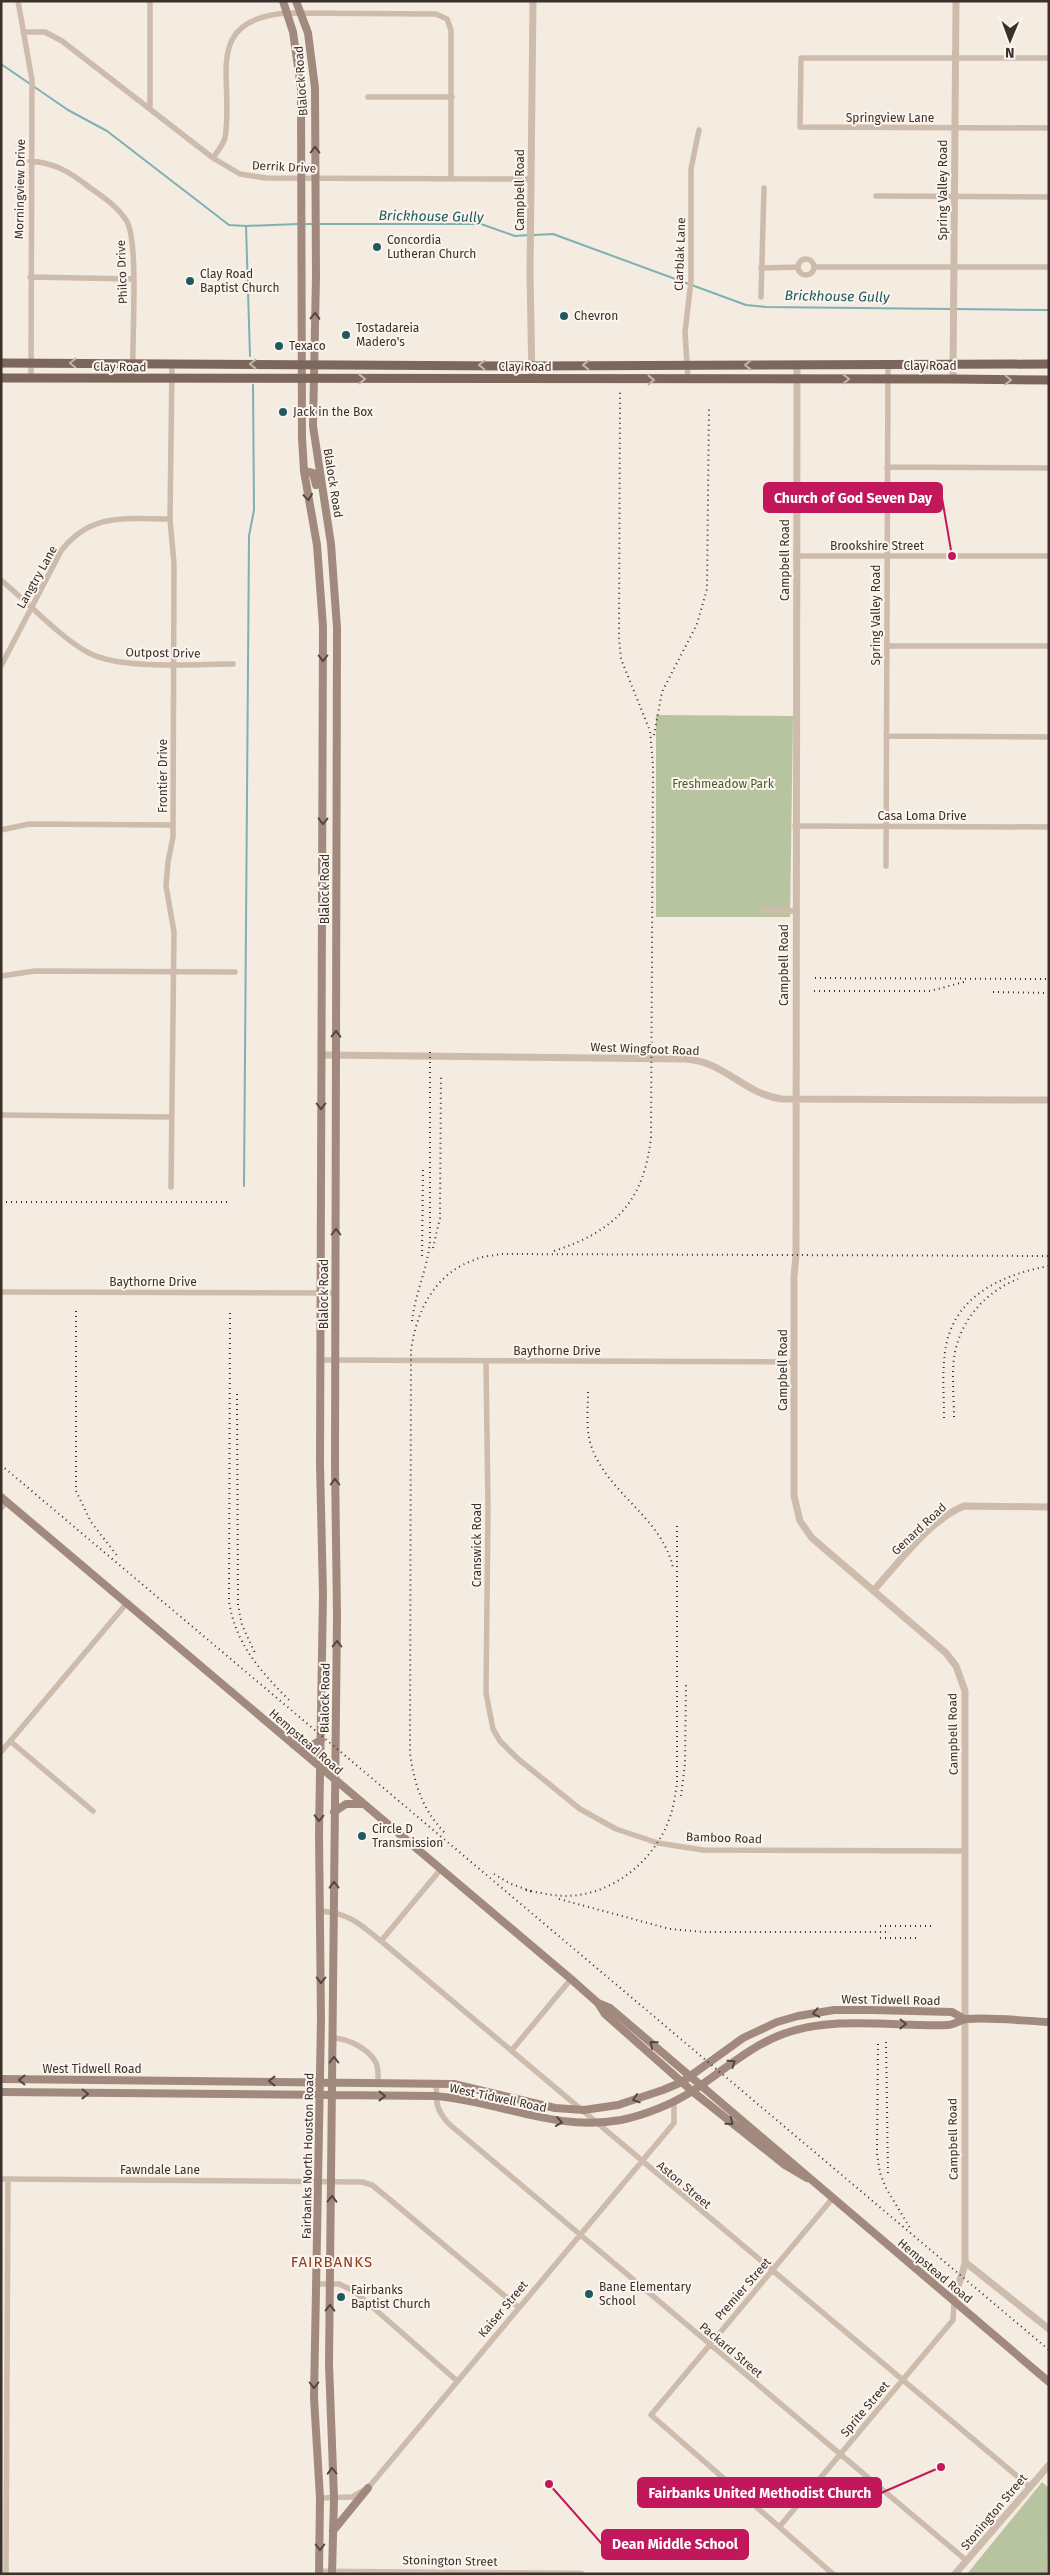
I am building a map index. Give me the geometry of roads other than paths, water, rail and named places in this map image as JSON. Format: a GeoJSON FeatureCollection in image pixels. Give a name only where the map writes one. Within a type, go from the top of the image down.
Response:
{"type":"FeatureCollection","features":[{"type":"Feature","properties":{"kind":"main road","name":"Blalock Road"},"geometry":{"type":"LineString","coordinates":[[283,1],[288,13],[297,51],[301,88],[302,438],[304,471],[317,544],[323,627],[320,1769]]}},
{"type":"Feature","properties":{"kind":"main road","name":"Blalock Road"},"geometry":{"type":"LineString","coordinates":[[296,1],[308,33],[313,58],[315,88],[316,276],[313,426],[331,544],[337,628],[335,1293],[337,1671],[334,1780]]}},
{"type":"Feature","properties":{"kind":"main road"},"geometry":{"type":"LineString","coordinates":[[301,88],[315,88]]}},
{"type":"Feature","properties":{"kind":"main road"},"geometry":{"type":"LineString","coordinates":[[302,276],[316,276]]}},
{"type":"Feature","properties":{"kind":"main road","name":"Clay Road"},"geometry":{"type":"LineString","coordinates":[[1,363],[531,366],[1049,364]]}},
{"type":"Feature","properties":{"kind":"main road"},"geometry":{"type":"LineString","coordinates":[[229,364],[229,379]]}},
{"type":"Feature","properties":{"kind":"main road"},"geometry":{"type":"LineString","coordinates":[[383,365],[383,379]]}},
{"type":"Feature","properties":{"kind":"main road"},"geometry":{"type":"LineString","coordinates":[[444,365],[444,379]]}},
{"type":"Feature","properties":{"kind":"main road"},"geometry":{"type":"LineString","coordinates":[[722,380],[726,365]]}},
{"type":"Feature","properties":{"kind":"main road","name":"Clay Road"},"geometry":{"type":"LineString","coordinates":[[1,378],[133,380],[301,378],[688,380],[953,378],[1049,380]]}},
{"type":"Feature","properties":{"kind":"main road"},"geometry":{"type":"LineString","coordinates":[[302,438],[307,453],[317,458]]}},
{"type":"Feature","properties":{"kind":"main road"},"geometry":{"type":"LineString","coordinates":[[304,471],[314,473],[317,488],[324,500]]}},
{"type":"Feature","properties":{"kind":"main road"},"geometry":{"type":"LineString","coordinates":[[317,544],[331,544]]}},
{"type":"Feature","properties":{"kind":"main road"},"geometry":{"type":"LineString","coordinates":[[323,627],[337,628]]}},
{"type":"Feature","properties":{"kind":"main road"},"geometry":{"type":"LineString","coordinates":[[323,708],[337,708]]}},
{"type":"Feature","properties":{"kind":"main road"},"geometry":{"type":"LineString","coordinates":[[323,797],[337,798]]}},
{"type":"Feature","properties":{"kind":"main road"},"geometry":{"type":"LineString","coordinates":[[321,884],[336,885]]}},
{"type":"Feature","properties":{"kind":"main road"},"geometry":{"type":"LineString","coordinates":[[322,972],[336,972]]}},
{"type":"Feature","properties":{"kind":"main road"},"geometry":{"type":"LineString","coordinates":[[321,1179],[336,1179]]}},
{"type":"Feature","properties":{"kind":"main road"},"geometry":{"type":"LineString","coordinates":[[320,1464],[335,1465]]}},
{"type":"Feature","properties":{"kind":"main road","name":"Hempstead Road"},"geometry":{"type":"LineString","coordinates":[[3,1502],[127,1603],[320,1769],[571,1979],[598,2003],[605,2014],[692,2091],[765,2145]]}},
{"type":"Feature","properties":{"kind":"main road"},"geometry":{"type":"LineString","coordinates":[[322,1568],[336,1568]]}},
{"type":"Feature","properties":{"kind":"main road"},"geometry":{"type":"LineString","coordinates":[[321,1670],[337,1671]]}},
{"type":"Feature","properties":{"kind":"main road"},"geometry":{"type":"LineString","coordinates":[[294,1745],[309,1747],[321,1740]]}},
{"type":"Feature","properties":{"kind":"main road","name":"Fairbanks North Houston Road"},"geometry":{"type":"LineString","coordinates":[[319,2573],[320,2498],[315,2426],[314,2363],[321,2020],[320,1769]]}},
{"type":"Feature","properties":{"kind":"main road","name":"Fairbanks North Houston Road"},"geometry":{"type":"LineString","coordinates":[[332,2573],[334,2498],[329,2364],[334,2095],[334,1780]]}},
{"type":"Feature","properties":{"kind":"main road"},"geometry":{"type":"LineString","coordinates":[[334,1812],[346,1804],[362,1804]]}},
{"type":"Feature","properties":{"kind":"main road","name":"Hempstead Road"},"geometry":{"type":"LineString","coordinates":[[598,2003],[610,2008],[632,2026],[701,2085],[785,2165],[807,2178],[1049,2382]]}},
{"type":"Feature","properties":{"kind":"main road","name":"West Tidwell Road"},"geometry":{"type":"LineString","coordinates":[[1,2079],[437,2083],[475,2088],[555,2108],[584,2110],[618,2105],[682,2082],[743,2038],[777,2022],[834,2010],[952,2012],[964,2019]]}},
{"type":"Feature","properties":{"kind":"main road"},"geometry":{"type":"LineString","coordinates":[[872,2010],[872,2024]]}},
{"type":"Feature","properties":{"kind":"main road"},"geometry":{"type":"LineString","coordinates":[[964,2019],[1049,2022]]}},
{"type":"Feature","properties":{"kind":"main road","name":"West Tidwell Road"},"geometry":{"type":"LineString","coordinates":[[1,2092],[435,2096],[470,2100],[511,2112],[558,2122],[598,2122],[622,2120],[674,2101],[760,2045],[784,2034],[824,2026],[872,2024],[951,2025],[964,2019]]}},
{"type":"Feature","properties":{"kind":"main road"},"geometry":{"type":"LineString","coordinates":[[321,2020],[327,2036],[334,2038]]}},
{"type":"Feature","properties":{"kind":"main road"},"geometry":{"type":"LineString","coordinates":[[626,2033],[632,2026]]}},
{"type":"Feature","properties":{"kind":"main road"},"geometry":{"type":"LineString","coordinates":[[46,2080],[46,2093]]}},
{"type":"Feature","properties":{"kind":"main road"},"geometry":{"type":"LineString","coordinates":[[131,2080],[134,2094]]}},
{"type":"Feature","properties":{"kind":"main road"},"geometry":{"type":"LineString","coordinates":[[223,2095],[225,2081]]}},
{"type":"Feature","properties":{"kind":"main road"},"geometry":{"type":"LineString","coordinates":[[511,2112],[514,2099]]}},
{"type":"Feature","properties":{"kind":"main road"},"geometry":{"type":"LineString","coordinates":[[314,2363],[329,2364]]}},
{"type":"Feature","properties":{"kind":"main road"},"geometry":{"type":"LineString","coordinates":[[333,2531],[368,2488]]}},
{"type":"Feature","properties":{"kind":"street","name":"Morningview Drive"},"geometry":{"type":"LineString","coordinates":[[18,1],[32,80],[30,161],[31,378]]}},
{"type":"Feature","properties":{"kind":"street"},"geometry":{"type":"LineString","coordinates":[[150,1],[150,107]]}},
{"type":"Feature","properties":{"kind":"street","name":"Campbell Road"},"geometry":{"type":"LineString","coordinates":[[532,379],[530,180],[533,1]]}},
{"type":"Feature","properties":{"kind":"street","name":"Spring Valley Road"},"geometry":{"type":"LineString","coordinates":[[953,378],[952,301],[954,268],[956,1]]}},
{"type":"Feature","properties":{"kind":"street"},"geometry":{"type":"LineString","coordinates":[[213,158],[225,139],[226,60],[232,41],[239,30],[256,18],[288,13],[436,14],[447,19],[451,30],[451,179]]}},
{"type":"Feature","properties":{"kind":"street","name":"Derrik Drive"},"geometry":{"type":"LineString","coordinates":[[23,32],[45,32],[62,41],[150,107],[213,158],[226,167],[248,176],[316,179],[530,180]]}},
{"type":"Feature","properties":{"kind":"street","name":"Springview Lane"},"geometry":{"type":"LineString","coordinates":[[955,58],[801,58],[800,127],[1049,128]]}},
{"type":"Feature","properties":{"kind":"street"},"geometry":{"type":"LineString","coordinates":[[955,58],[1049,58]]}},
{"type":"Feature","properties":{"kind":"street"},"geometry":{"type":"LineString","coordinates":[[368,97],[452,98]]}},
{"type":"Feature","properties":{"kind":"street","name":"Clarblak Lane"},"geometry":{"type":"LineString","coordinates":[[688,380],[685,332],[691,281],[691,169],[699,130]]}},
{"type":"Feature","properties":{"kind":"street","name":"Philco Drive"},"geometry":{"type":"LineString","coordinates":[[30,161],[47,163],[67,170],[112,205],[127,221],[133,244],[133,380]]}},
{"type":"Feature","properties":{"kind":"street"},"geometry":{"type":"LineString","coordinates":[[761,297],[764,188]]}},
{"type":"Feature","properties":{"kind":"street"},"geometry":{"type":"LineString","coordinates":[[876,196],[1049,196]]}},
{"type":"Feature","properties":{"kind":"street"},"geometry":{"type":"LineString","coordinates":[[806,259],[812,261],[814,267],[812,273],[806,275],[801,273],[798,268],[800,262],[806,259]]}},
{"type":"Feature","properties":{"kind":"street"},"geometry":{"type":"LineString","coordinates":[[814,267],[1049,267]]}},
{"type":"Feature","properties":{"kind":"street"},"geometry":{"type":"LineString","coordinates":[[762,268],[798,268]]}},
{"type":"Feature","properties":{"kind":"street"},"geometry":{"type":"LineString","coordinates":[[30,277],[133,279]]}},
{"type":"Feature","properties":{"kind":"street","name":"Frontier Drive"},"geometry":{"type":"LineString","coordinates":[[171,1187],[173,972],[172,916],[166,886],[173,825],[174,564],[170,519],[172,364]]}},
{"type":"Feature","properties":{"kind":"street","name":"Campbell Road"},"geometry":{"type":"LineString","coordinates":[[797,365],[794,1496],[800,1521],[812,1538],[946,1653],[956,1666],[962,1680],[966,1702],[965,2262],[964,2271],[956,2285],[954,2301]]}},
{"type":"Feature","properties":{"kind":"street","name":"Spring Valley Road"},"geometry":{"type":"LineString","coordinates":[[886,866],[888,365]]}},
{"type":"Feature","properties":{"kind":"street"},"geometry":{"type":"LineString","coordinates":[[887,467],[1049,468]]}},
{"type":"Feature","properties":{"kind":"street","name":"Langtry Lane"},"geometry":{"type":"LineString","coordinates":[[1,666],[61,551],[81,531],[108,520],[170,519]]}},
{"type":"Feature","properties":{"kind":"street","name":"Brookshire Street"},"geometry":{"type":"LineString","coordinates":[[796,556],[1049,556]]}},
{"type":"Feature","properties":{"kind":"street","name":"Outpost Drive"},"geometry":{"type":"LineString","coordinates":[[1,580],[70,640],[88,653],[102,659],[126,663],[233,664]]}},
{"type":"Feature","properties":{"kind":"street"},"geometry":{"type":"LineString","coordinates":[[887,646],[1049,646]]}},
{"type":"Feature","properties":{"kind":"street"},"geometry":{"type":"LineString","coordinates":[[886,736],[1049,737]]}},
{"type":"Feature","properties":{"kind":"street"},"geometry":{"type":"LineString","coordinates":[[1,830],[29,824],[173,825]]}},
{"type":"Feature","properties":{"kind":"street","name":"Casa Loma Drive"},"geometry":{"type":"LineString","coordinates":[[795,826],[1049,827]]}},
{"type":"Feature","properties":{"kind":"street"},"geometry":{"type":"LineString","coordinates":[[763,911],[795,911]]}},
{"type":"Feature","properties":{"kind":"street"},"geometry":{"type":"LineString","coordinates":[[1,976],[35,971],[235,972]]}},
{"type":"Feature","properties":{"kind":"street","name":"West Wingfoot Road"},"geometry":{"type":"LineString","coordinates":[[322,1055],[693,1060],[721,1068],[759,1093],[774,1098],[1049,1100]]}},
{"type":"Feature","properties":{"kind":"street"},"geometry":{"type":"LineString","coordinates":[[1,1115],[171,1117]]}},
{"type":"Feature","properties":{"kind":"street","name":"Baythorne Drive"},"geometry":{"type":"LineString","coordinates":[[1,1292],[335,1293]]}},
{"type":"Feature","properties":{"kind":"street","name":"Baythorne Drive"},"geometry":{"type":"LineString","coordinates":[[321,1360],[794,1362]]}},
{"type":"Feature","properties":{"kind":"street","name":"Cranswick Road"},"geometry":{"type":"LineString","coordinates":[[486,1361],[488,1510],[486,1693],[493,1729]]}},
{"type":"Feature","properties":{"kind":"street","name":"Genard Road"},"geometry":{"type":"LineString","coordinates":[[874,1590],[930,1530],[953,1511],[964,1506],[1049,1507]]}},
{"type":"Feature","properties":{"kind":"street"},"geometry":{"type":"LineString","coordinates":[[1,1752],[127,1603]]}},
{"type":"Feature","properties":{"kind":"street","name":"Bamboo Road"},"geometry":{"type":"LineString","coordinates":[[493,1729],[500,1741],[517,1758],[580,1808],[616,1829],[658,1843],[703,1850],[965,1851]]}},
{"type":"Feature","properties":{"kind":"street"},"geometry":{"type":"LineString","coordinates":[[10,1741],[93,1811]]}},
{"type":"Feature","properties":{"kind":"street"},"geometry":{"type":"LineString","coordinates":[[381,1941],[441,1869]]}},
{"type":"Feature","properties":{"kind":"street","name":"Aston Street"},"geometry":{"type":"LineString","coordinates":[[320,1911],[334,1912],[352,1917],[584,2110],[642,2162],[1030,2487]]}},
{"type":"Feature","properties":{"kind":"street"},"geometry":{"type":"LineString","coordinates":[[512,2050],[571,1979]]}},
{"type":"Feature","properties":{"kind":"street"},"geometry":{"type":"LineString","coordinates":[[334,2038],[351,2042],[373,2058],[378,2068],[378,2082]]}},
{"type":"Feature","properties":{"kind":"street"},"geometry":{"type":"LineString","coordinates":[[435,2096],[437,2083]]}},
{"type":"Feature","properties":{"kind":"street","name":"Packard Street"},"geometry":{"type":"LineString","coordinates":[[435,2096],[435,2105],[449,2124],[967,2561]]}},
{"type":"Feature","properties":{"kind":"street","name":"Kaiser Street"},"geometry":{"type":"LineString","coordinates":[[320,2498],[352,2497],[368,2488],[456,2380],[674,2123],[674,2101]]}},
{"type":"Feature","properties":{"kind":"street","name":"Fawndale Lane"},"geometry":{"type":"LineString","coordinates":[[1,2179],[362,2182],[372,2185],[518,2307]]}},
{"type":"Feature","properties":{"kind":"street"},"geometry":{"type":"LineString","coordinates":[[6,2574],[5,2359],[8,2179]]}},
{"type":"Feature","properties":{"kind":"street","name":"Premier Street"},"geometry":{"type":"LineString","coordinates":[[780,2526],[689,2451],[650,2415],[832,2199]]}},
{"type":"Feature","properties":{"kind":"street"},"geometry":{"type":"LineString","coordinates":[[965,2262],[1049,2329]]}},
{"type":"Feature","properties":{"kind":"street"},"geometry":{"type":"LineString","coordinates":[[316,2284],[346,2286],[354,2291],[456,2380]]}},
{"type":"Feature","properties":{"kind":"street","name":"Sprite Street"},"geometry":{"type":"LineString","coordinates":[[780,2526],[953,2320],[954,2301]]}},
{"type":"Feature","properties":{"kind":"street","name":"Stonington Street"},"geometry":{"type":"LineString","coordinates":[[955,2574],[1049,2465]]}},
{"type":"Feature","properties":{"kind":"street"},"geometry":{"type":"LineString","coordinates":[[780,2526],[833,2574]]}},
{"type":"Feature","properties":{"kind":"street","name":"Stonington Street"},"geometry":{"type":"LineString","coordinates":[[319,2573],[581,2574]]}},
{"type":"Feature","properties":{"kind":"waterway","name":"Brickhouse Gully"},"geometry":{"type":"LineString","coordinates":[[1,64],[68,110],[107,131],[229,225],[298,224]]}},
{"type":"Feature","properties":{"kind":"waterway","name":"Brickhouse Gully"},"geometry":{"type":"LineString","coordinates":[[303,224],[313,224]]}},
{"type":"Feature","properties":{"kind":"waterway","name":"Brickhouse Gully"},"geometry":{"type":"LineString","coordinates":[[318,224],[481,224],[515,236],[529,235]]}},
{"type":"Feature","properties":{"kind":"waterway"},"geometry":{"type":"LineString","coordinates":[[246,226],[250,356]]}},
{"type":"Feature","properties":{"kind":"waterway","name":"Brickhouse Gully"},"geometry":{"type":"LineString","coordinates":[[534,235],[553,234],[746,305],[766,307],[951,309]]}},
{"type":"Feature","properties":{"kind":"waterway","name":"Brickhouse Gully"},"geometry":{"type":"LineString","coordinates":[[956,309],[1049,310]]}},
{"type":"Feature","properties":{"kind":"waterway"},"geometry":{"type":"LineString","coordinates":[[244,1186],[249,536],[254,510],[253,385]]}},
{"type":"Feature","properties":{"kind":"railway"},"geometry":{"type":"LineString","coordinates":[[554,1251],[594,1234],[623,1211],[641,1179],[651,1137],[653,765],[650,731],[621,659],[619,638],[620,392]]}},
{"type":"Feature","properties":{"kind":"railway"},"geometry":{"type":"LineString","coordinates":[[654,735],[662,692],[697,624],[707,589],[709,408]]}},
{"type":"Feature","properties":{"kind":"railway"},"geometry":{"type":"LineString","coordinates":[[815,978],[1049,979]]}},
{"type":"Feature","properties":{"kind":"railway"},"geometry":{"type":"LineString","coordinates":[[814,991],[930,991],[964,982]]}},
{"type":"Feature","properties":{"kind":"railway"},"geometry":{"type":"LineString","coordinates":[[993,992],[1049,993]]}},
{"type":"Feature","properties":{"kind":"railway"},"geometry":{"type":"LineString","coordinates":[[412,1321],[427,1261],[430,1240],[430,1051]]}},
{"type":"Feature","properties":{"kind":"railway"},"geometry":{"type":"LineString","coordinates":[[433,1248],[440,1218],[441,1074]]}},
{"type":"Feature","properties":{"kind":"railway"},"geometry":{"type":"LineString","coordinates":[[422,1256],[423,1166]]}},
{"type":"Feature","properties":{"kind":"railway"},"geometry":{"type":"LineString","coordinates":[[1,1202],[231,1202]]}},
{"type":"Feature","properties":{"kind":"railway"},"geometry":{"type":"LineString","coordinates":[[444,1832],[430,1814],[420,1795],[410,1753],[411,1351],[417,1322],[429,1296],[448,1275],[460,1266],[477,1259],[501,1254],[1049,1256]]}},
{"type":"Feature","properties":{"kind":"railway"},"geometry":{"type":"LineString","coordinates":[[944,1418],[943,1376],[945,1352],[949,1333],[957,1317],[968,1303],[996,1283],[1031,1270],[1049,1266]]}},
{"type":"Feature","properties":{"kind":"railway"},"geometry":{"type":"LineString","coordinates":[[954,1417],[954,1360],[958,1340],[963,1328],[986,1298],[1018,1279]]}},
{"type":"Feature","properties":{"kind":"railway"},"geometry":{"type":"LineString","coordinates":[[76,1311],[76,1491],[91,1522],[119,1558]]}},
{"type":"Feature","properties":{"kind":"railway"},"geometry":{"type":"LineString","coordinates":[[230,1313],[229,1602],[237,1632],[251,1657],[291,1702]]}},
{"type":"Feature","properties":{"kind":"railway"},"geometry":{"type":"LineString","coordinates":[[588,1392],[589,1436],[597,1460],[607,1475],[657,1533],[667,1550],[673,1568]]}},
{"type":"Feature","properties":{"kind":"railway"},"geometry":{"type":"LineString","coordinates":[[237,1394],[238,1605],[242,1625],[255,1653]]}},
{"type":"Feature","properties":{"kind":"railway"},"geometry":{"type":"LineString","coordinates":[[1,1465],[1049,2350]]}},
{"type":"Feature","properties":{"kind":"railway"},"geometry":{"type":"LineString","coordinates":[[526,1890],[568,1896],[586,1894],[602,1889],[618,1881],[645,1859],[665,1830],[672,1811],[677,1784],[677,1524]]}},
{"type":"Feature","properties":{"kind":"railway"},"geometry":{"type":"LineString","coordinates":[[681,1796],[685,1764],[686,1685]]}},
{"type":"Feature","properties":{"kind":"railway"},"geometry":{"type":"LineString","coordinates":[[494,1874],[509,1883],[533,1892]]}},
{"type":"Feature","properties":{"kind":"railway"},"geometry":{"type":"LineString","coordinates":[[559,1899],[670,1929],[704,1932],[890,1932]]}},
{"type":"Feature","properties":{"kind":"railway"},"geometry":{"type":"LineString","coordinates":[[880,1926],[935,1926]]}},
{"type":"Feature","properties":{"kind":"railway"},"geometry":{"type":"LineString","coordinates":[[880,1938],[916,1938]]}},
{"type":"Feature","properties":{"kind":"railway"},"geometry":{"type":"LineString","coordinates":[[886,2042],[888,2175]]}},
{"type":"Feature","properties":{"kind":"railway"},"geometry":{"type":"LineString","coordinates":[[878,2044],[877,2154],[880,2173],[886,2188],[910,2228]]}},
{"type":"Feature","properties":{"kind":"place","name":"Concordia Lutheran Church"},"geometry":{"type":"Point","coordinates":[377,247]}},
{"type":"Feature","properties":{"kind":"place","name":"Clay Road Baptist Church"},"geometry":{"type":"Point","coordinates":[190,281]}},
{"type":"Feature","properties":{"kind":"place","name":"Chevron"},"geometry":{"type":"Point","coordinates":[564,316]}},
{"type":"Feature","properties":{"kind":"place","name":"Tostadareia Madero's"},"geometry":{"type":"Point","coordinates":[346,335]}},
{"type":"Feature","properties":{"kind":"place","name":"Texaco"},"geometry":{"type":"Point","coordinates":[279,346]}},
{"type":"Feature","properties":{"kind":"place","name":"Jack in the Box"},"geometry":{"type":"Point","coordinates":[283,412]}},
{"type":"Feature","properties":{"kind":"place","name":"Church of God Seven Day"},"geometry":{"type":"Point","coordinates":[952,556]}},
{"type":"Feature","properties":{"kind":"place","name":"Circle D Transmission"},"geometry":{"type":"Point","coordinates":[362,1836]}},
{"type":"Feature","properties":{"kind":"place","name":"Bane Elementary School"},"geometry":{"type":"Point","coordinates":[589,2294]}},
{"type":"Feature","properties":{"kind":"place","name":"Fairbanks Baptist Church"},"geometry":{"type":"Point","coordinates":[341,2297]}},
{"type":"Feature","properties":{"kind":"place","name":"Fairbanks United Methodist Church"},"geometry":{"type":"Point","coordinates":[941,2467]}},
{"type":"Feature","properties":{"kind":"place","name":"Dean Middle School"},"geometry":{"type":"Point","coordinates":[549,2484]}},
{"type":"Feature","properties":{"kind":"district","name":"FAIRBANKS"},"geometry":{"type":"Point","coordinates":[332,2262]}},
{"type":"Feature","properties":{"kind":"park label","name":"Freshmeadow Park"},"geometry":{"type":"Point","coordinates":[723,784]}}]}
